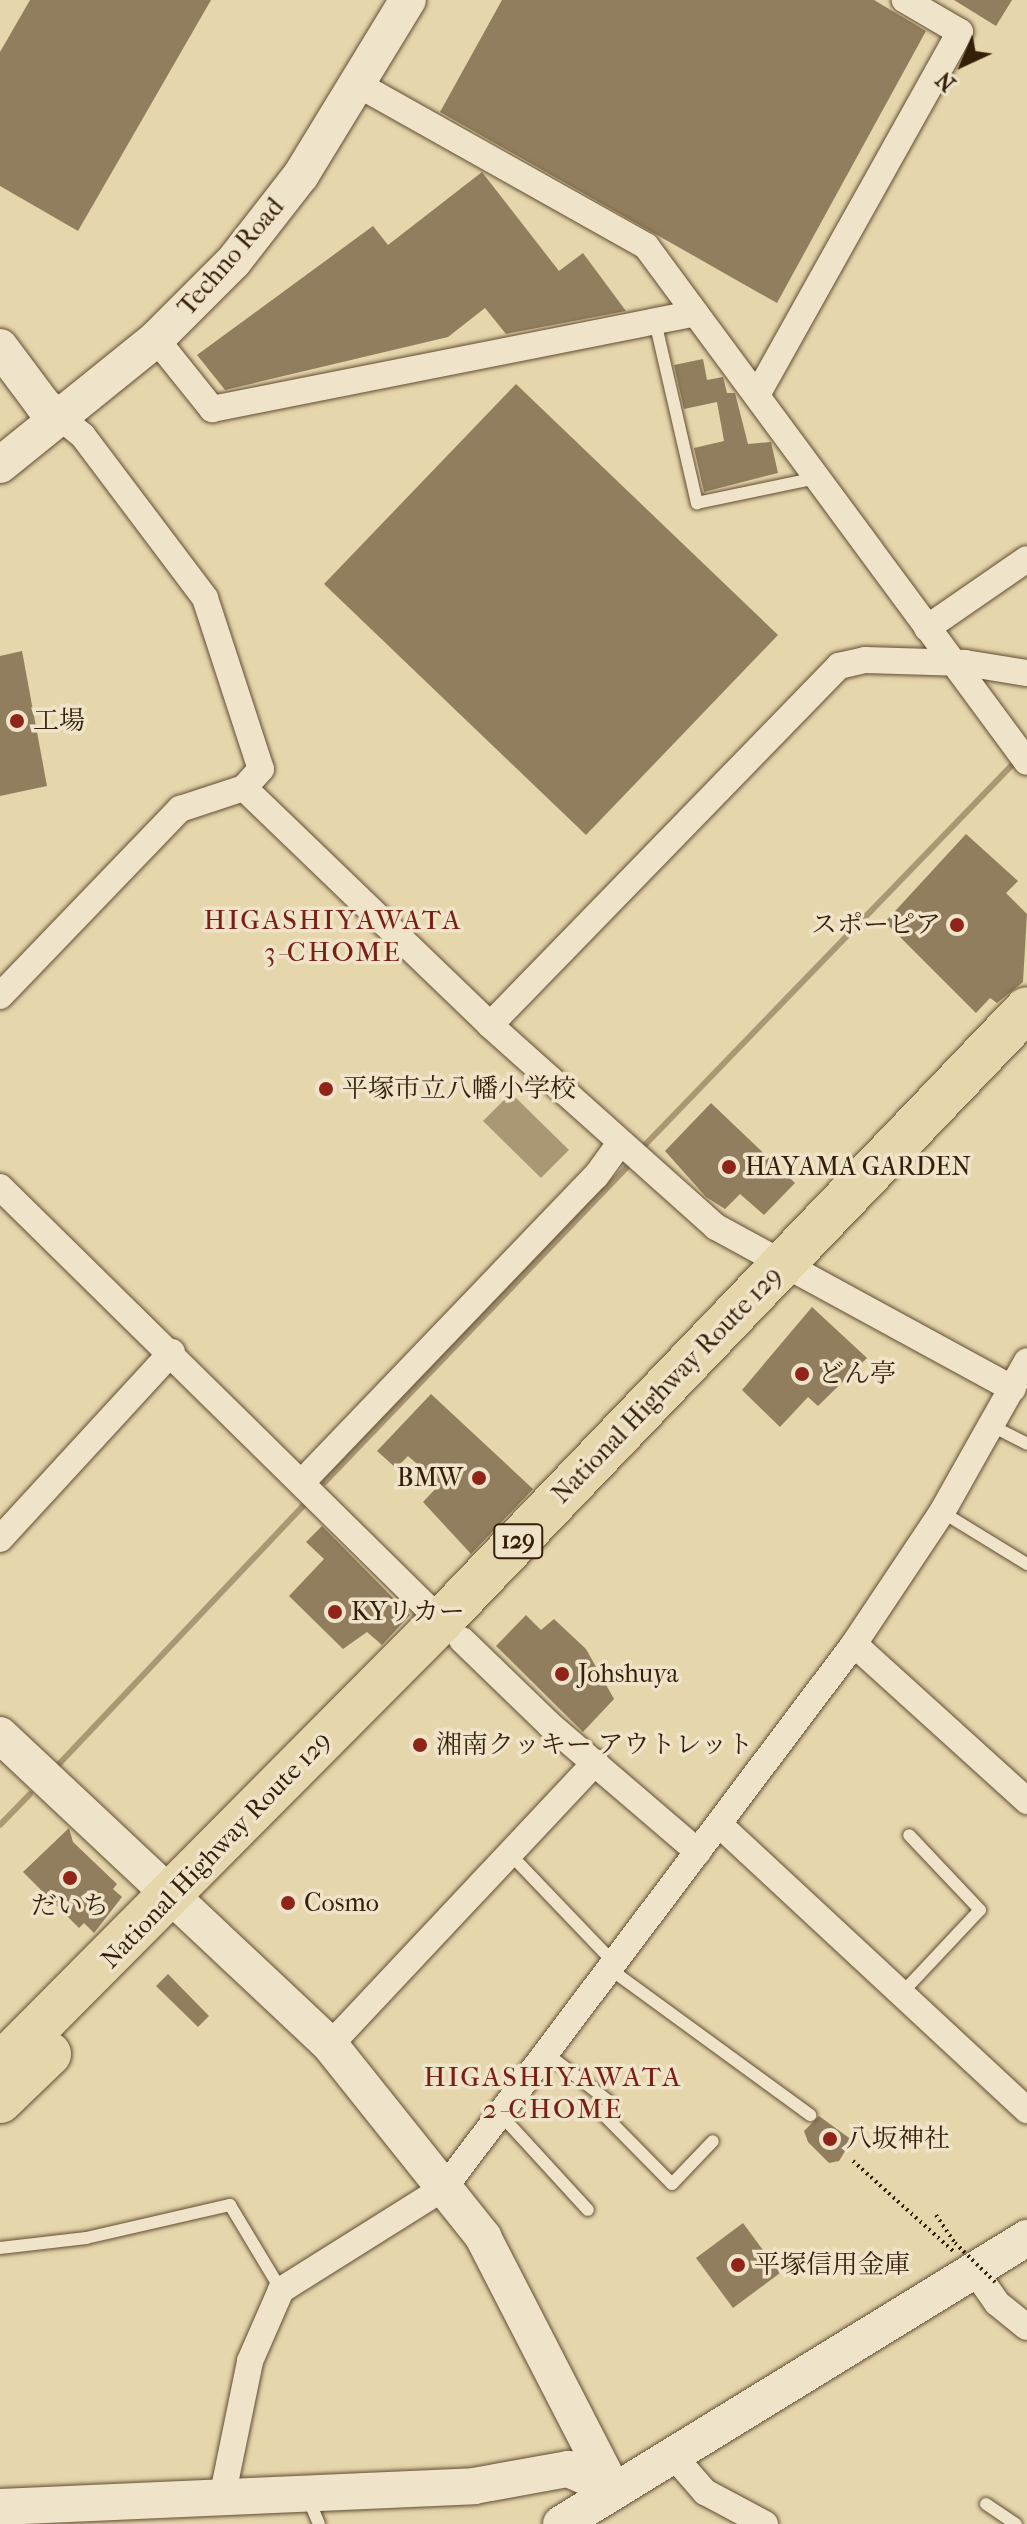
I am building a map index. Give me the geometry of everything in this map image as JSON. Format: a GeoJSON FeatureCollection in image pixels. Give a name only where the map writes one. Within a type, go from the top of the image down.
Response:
{"type":"FeatureCollection","features":[{"type":"Feature","properties":{"kind":"highway","name":"National Highway Route 129"},"geometry":{"type":"LineString","coordinates":[[0,2101],[180,1908],[793,1273],[1027,1009]]}},
{"type":"Feature","properties":{"kind":"highway","name":"National Highway Route 129"},"geometry":{"type":"LineString","coordinates":[[793,1273],[1027,1049]]}},
{"type":"Feature","properties":{"kind":"highway","name":"National Highway Route 129"},"geometry":{"type":"LineString","coordinates":[[0,2065],[180,1908]]}},
{"type":"Feature","properties":{"kind":"street","name":"Techno Road"},"geometry":{"type":"LineString","coordinates":[[0,465],[156,339],[234,261],[359,85],[408,0]]}},
{"type":"Feature","properties":{"kind":"street"},"geometry":{"type":"LineString","coordinates":[[757,395],[960,32],[905,0]]}},
{"type":"Feature","properties":{"kind":"street"},"geometry":{"type":"LineString","coordinates":[[359,85],[646,246],[683,316],[757,395],[1027,762]]}},
{"type":"Feature","properties":{"kind":"street"},"geometry":{"type":"LineString","coordinates":[[156,339],[212,409],[683,316]]}},
{"type":"Feature","properties":{"kind":"street"},"geometry":{"type":"LineString","coordinates":[[0,347],[44,406],[83,436],[205,598],[261,769],[244,788],[180,809],[0,996]]}},
{"type":"Feature","properties":{"kind":"street"},"geometry":{"type":"LineString","coordinates":[[927,628],[1027,559]]}},
{"type":"Feature","properties":{"kind":"street"},"geometry":{"type":"LineString","coordinates":[[490,1025],[819,679],[839,666],[865,660],[953,663],[1027,673]]}},
{"type":"Feature","properties":{"kind":"street"},"geometry":{"type":"LineString","coordinates":[[222,2498],[250,2361],[281,2290],[445,2187],[854,1644],[942,1512],[1022,1373],[793,1273],[716,1227],[490,1025],[244,788]]}},
{"type":"Feature","properties":{"kind":"street"},"geometry":{"type":"LineString","coordinates":[[304,1480],[596,1176],[620,1143]]}},
{"type":"Feature","properties":{"kind":"street"},"geometry":{"type":"LineString","coordinates":[[0,1187],[304,1480],[356,1542],[698,1852]]}},
{"type":"Feature","properties":{"kind":"street"},"geometry":{"type":"LineString","coordinates":[[0,1539],[172,1352]]}},
{"type":"Feature","properties":{"kind":"street"},"geometry":{"type":"LineString","coordinates":[[854,1644],[1027,1801]]}},
{"type":"Feature","properties":{"kind":"street"},"geometry":{"type":"LineString","coordinates":[[0,1735],[180,1908],[330,2045],[445,2187],[522,2304],[612,2488]]}},
{"type":"Feature","properties":{"kind":"street"},"geometry":{"type":"LineString","coordinates":[[330,2045],[596,1762]]}},
{"type":"Feature","properties":{"kind":"street"},"geometry":{"type":"LineString","coordinates":[[720,1825],[1027,2110]]}},
{"type":"Feature","properties":{"kind":"street"},"geometry":{"type":"LineString","coordinates":[[561,2524],[612,2488],[971,2263],[1027,2238]]}},
{"type":"Feature","properties":{"kind":"street"},"geometry":{"type":"LineString","coordinates":[[971,2263],[997,2303],[1027,2327]]}},
{"type":"Feature","properties":{"kind":"street"},"geometry":{"type":"LineString","coordinates":[[671,2453],[705,2492],[765,2524]]}},
{"type":"Feature","properties":{"kind":"street"},"geometry":{"type":"LineString","coordinates":[[0,2507],[222,2498],[313,2509],[568,2469],[612,2488]]}},
{"type":"Feature","properties":{"kind":"lane"},"geometry":{"type":"LineString","coordinates":[[683,316],[657,330],[697,503],[817,478]]}},
{"type":"Feature","properties":{"kind":"lane"},"geometry":{"type":"LineString","coordinates":[[992,1426],[1027,1444]]}},
{"type":"Feature","properties":{"kind":"lane"},"geometry":{"type":"LineString","coordinates":[[942,1512],[1027,1564]]}},
{"type":"Feature","properties":{"kind":"lane"},"geometry":{"type":"LineString","coordinates":[[901,1994],[980,1910],[909,1835]]}},
{"type":"Feature","properties":{"kind":"lane"},"geometry":{"type":"LineString","coordinates":[[509,1853],[612,1966],[810,2115]]}},
{"type":"Feature","properties":{"kind":"lane"},"geometry":{"type":"LineString","coordinates":[[546,2053],[611,2103],[603,2114],[672,2184],[713,2141]]}},
{"type":"Feature","properties":{"kind":"lane"},"geometry":{"type":"LineString","coordinates":[[500,2114],[588,2210]]}},
{"type":"Feature","properties":{"kind":"lane"},"geometry":{"type":"LineString","coordinates":[[0,2248],[86,2238],[230,2205],[281,2290]]}},
{"type":"Feature","properties":{"kind":"lane"},"geometry":{"type":"LineString","coordinates":[[986,2504],[1016,2524]]}},
{"type":"Feature","properties":{"kind":"path"},"geometry":{"type":"LineString","coordinates":[[853,2161],[971,2263]]}},
{"type":"Feature","properties":{"kind":"path"},"geometry":{"type":"LineString","coordinates":[[936,2215],[971,2263]]}},
{"type":"Feature","properties":{"kind":"shaded area"},"geometry":{"type":"Polygon","coordinates":[[[511,1093],[569,1150],[541,1178],[483,1121],[511,1093]]]}},
{"type":"Feature","properties":{"kind":"building"},"geometry":{"type":"Polygon","coordinates":[[[30,0],[211,0],[78,231],[0,186],[0,52],[30,0]]]}},
{"type":"Feature","properties":{"kind":"building"},"geometry":{"type":"Polygon","coordinates":[[[502,0],[874,0],[926,31],[777,303],[440,112],[502,0]]]}},
{"type":"Feature","properties":{"kind":"building"},"geometry":{"type":"Polygon","coordinates":[[[954,0],[1012,0],[996,26],[954,0]]]}},
{"type":"Feature","properties":{"kind":"building"},"geometry":{"type":"Polygon","coordinates":[[[482,172],[559,271],[583,253],[626,311],[506,334],[485,308],[448,337],[225,390],[197,355],[373,226],[388,245],[482,172]]]}},
{"type":"Feature","properties":{"kind":"building"},"geometry":{"type":"Polygon","coordinates":[[[703,359],[707,380],[723,377],[727,393],[735,393],[748,444],[771,442],[778,473],[704,492],[694,448],[724,441],[717,402],[684,409],[674,365],[703,359]]]}},
{"type":"Feature","properties":{"kind":"building"},"geometry":{"type":"Polygon","coordinates":[[[516,384],[778,635],[586,835],[324,584],[516,384]]]}},
{"type":"Feature","properties":{"kind":"building","name":"工場"},"geometry":{"type":"Polygon","coordinates":[[[22,651],[47,786],[0,796],[0,656],[22,651]]]}},
{"type":"Feature","properties":{"kind":"building","name":"スポーピア"},"geometry":{"type":"Polygon","coordinates":[[[966,834],[1018,881],[1006,893],[1027,914],[1023,982],[997,1003],[990,998],[976,1013],[885,922],[966,834]]]}},
{"type":"Feature","properties":{"kind":"building","name":"HAYAMA GARDEN"},"geometry":{"type":"Polygon","coordinates":[[[711,1103],[795,1183],[764,1215],[740,1194],[725,1209],[706,1197],[665,1151],[711,1103]]]}},
{"type":"Feature","properties":{"kind":"building","name":"どん亭"},"geometry":{"type":"Polygon","coordinates":[[[812,1307],[867,1358],[818,1406],[808,1397],[780,1427],[742,1390],[812,1307]]]}},
{"type":"Feature","properties":{"kind":"building","name":"BMW"},"geometry":{"type":"Polygon","coordinates":[[[431,1394],[533,1489],[471,1554],[423,1502],[440,1484],[408,1456],[396,1468],[377,1451],[431,1394]]]}},
{"type":"Feature","properties":{"kind":"building"},"geometry":{"type":"Polygon","coordinates":[[[322,1526],[410,1615],[382,1645],[367,1632],[343,1649],[289,1596],[324,1559],[306,1542],[322,1526]]]}},
{"type":"Feature","properties":{"kind":"building","name":"Johshuya"},"geometry":{"type":"Polygon","coordinates":[[[526,1615],[541,1630],[554,1619],[586,1649],[614,1699],[583,1732],[496,1646],[526,1615]]]}},
{"type":"Feature","properties":{"kind":"building","name":"だいち"},"geometry":{"type":"Polygon","coordinates":[[[69,1828],[73,1842],[117,1884],[113,1889],[122,1897],[94,1933],[84,1923],[79,1928],[23,1872],[69,1828]]]}},
{"type":"Feature","properties":{"kind":"building"},"geometry":{"type":"Polygon","coordinates":[[[168,1974],[209,2016],[198,2027],[156,1986],[168,1974]]]}},
{"type":"Feature","properties":{"kind":"building","name":"八坂神社"},"geometry":{"type":"Polygon","coordinates":[[[819,2116],[852,2140],[839,2161],[829,2163],[808,2142],[804,2131],[819,2116]]]}},
{"type":"Feature","properties":{"kind":"building","name":"平塚信用金庫"},"geometry":{"type":"Polygon","coordinates":[[[743,2223],[780,2273],[733,2308],[696,2258],[743,2223]]]}},
{"type":"Feature","properties":{"kind":"waterway"},"geometry":{"type":"LineString","coordinates":[[642,1148],[1013,764]]}},
{"type":"Feature","properties":{"kind":"waterway"},"geometry":{"type":"LineString","coordinates":[[325,1482],[627,1167]]}},
{"type":"Feature","properties":{"kind":"waterway"},"geometry":{"type":"LineString","coordinates":[[59,1764],[305,1504]]}},
{"type":"Feature","properties":{"kind":"waterway"},"geometry":{"type":"LineString","coordinates":[[0,1825],[30,1794]]}},
{"type":"Feature","properties":{"kind":"place","name":"工場"},"geometry":{"type":"Point","coordinates":[17,721]}},
{"type":"Feature","properties":{"kind":"place","name":"スポーピア"},"geometry":{"type":"Point","coordinates":[957,925]}},
{"type":"Feature","properties":{"kind":"place","name":"平塚市立八幡小学校"},"geometry":{"type":"Point","coordinates":[326,1089]}},
{"type":"Feature","properties":{"kind":"place","name":"HAYAMA GARDEN"},"geometry":{"type":"Point","coordinates":[729,1167]}},
{"type":"Feature","properties":{"kind":"place","name":"どん亭"},"geometry":{"type":"Point","coordinates":[802,1374]}},
{"type":"Feature","properties":{"kind":"place","name":"BMW"},"geometry":{"type":"Point","coordinates":[479,1478]}},
{"type":"Feature","properties":{"kind":"place","name":"KYリカー"},"geometry":{"type":"Point","coordinates":[335,1612]}},
{"type":"Feature","properties":{"kind":"place","name":"Johshuya"},"geometry":{"type":"Point","coordinates":[562,1674]}},
{"type":"Feature","properties":{"kind":"place","name":"湘南クッキー アウトレット"},"geometry":{"type":"Point","coordinates":[420,1745]}},
{"type":"Feature","properties":{"kind":"place","name":"だいち"},"geometry":{"type":"Point","coordinates":[70,1878]}},
{"type":"Feature","properties":{"kind":"place","name":"Cosmo"},"geometry":{"type":"Point","coordinates":[288,1903]}},
{"type":"Feature","properties":{"kind":"place","name":"八坂神社"},"geometry":{"type":"Point","coordinates":[830,2139]}},
{"type":"Feature","properties":{"kind":"place","name":"平塚信用金庫"},"geometry":{"type":"Point","coordinates":[738,2265]}},
{"type":"Feature","properties":{"kind":"district","name":"HIGASHIYAWATA 3-CHOME"},"geometry":{"type":"Point","coordinates":[333,936]}},
{"type":"Feature","properties":{"kind":"district","name":"HIGASHIYAWATA 2-CHOME"},"geometry":{"type":"Point","coordinates":[553,2093]}}]}
